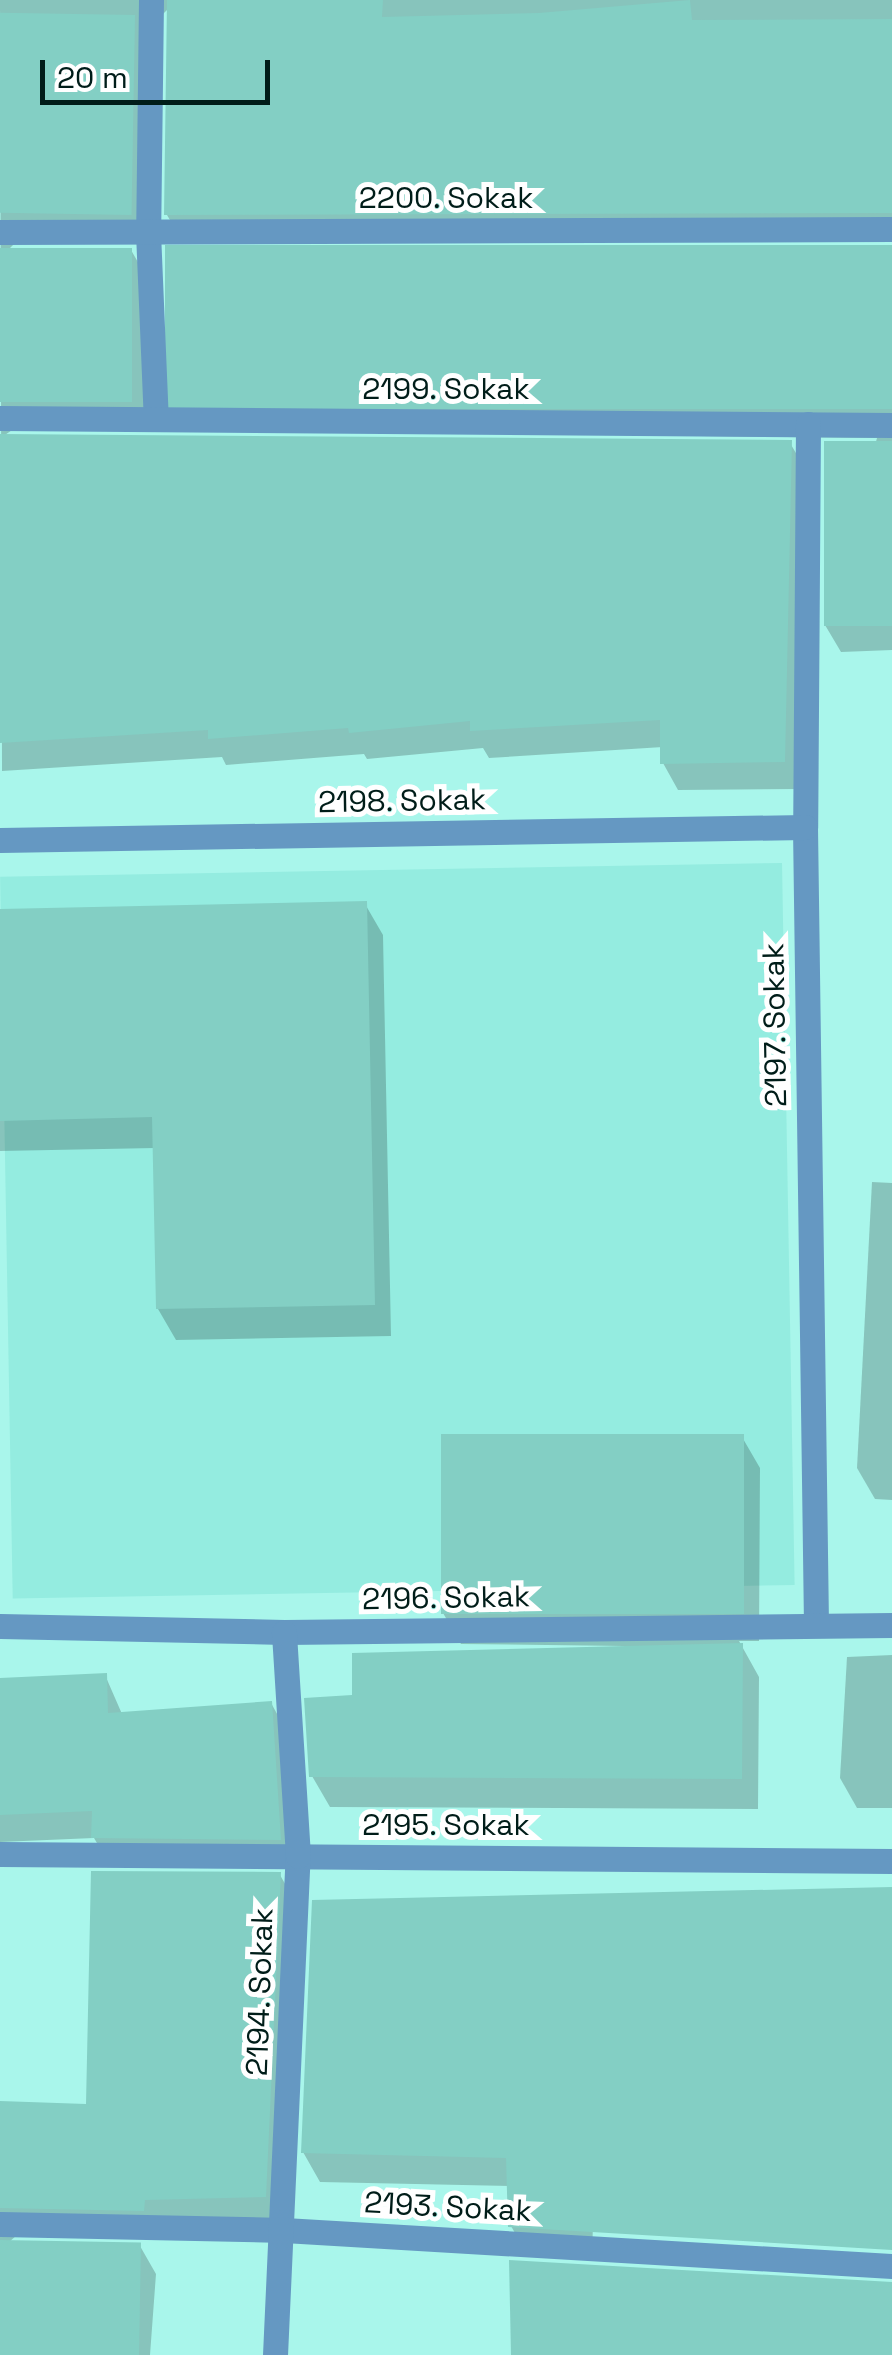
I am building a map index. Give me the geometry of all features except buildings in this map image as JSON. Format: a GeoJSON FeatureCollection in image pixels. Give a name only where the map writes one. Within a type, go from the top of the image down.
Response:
{"type":"FeatureCollection","features":[{"type":"Feature","properties":{"kind":"street"},"geometry":{"type":"LineString","coordinates":[[152,0],[148,232],[156,419]]}},
{"type":"Feature","properties":{"kind":"street","name":"2200. Sokak"},"geometry":{"type":"LineString","coordinates":[[0,232],[892,229]]}},
{"type":"Feature","properties":{"kind":"street","name":"2199. Sokak"},"geometry":{"type":"LineString","coordinates":[[0,418],[892,426]]}},
{"type":"Feature","properties":{"kind":"street","name":"2197. Sokak"},"geometry":{"type":"LineString","coordinates":[[808,424],[806,827],[816,1625]]}},
{"type":"Feature","properties":{"kind":"street","name":"2198. Sokak"},"geometry":{"type":"LineString","coordinates":[[0,840],[806,827]]}},
{"type":"Feature","properties":{"kind":"street","name":"2196. Sokak"},"geometry":{"type":"LineString","coordinates":[[0,1626],[284,1632],[892,1625]]}},
{"type":"Feature","properties":{"kind":"street","name":"2194. Sokak"},"geometry":{"type":"LineString","coordinates":[[275,2355],[284,2230],[298,1856],[284,1632]]}},
{"type":"Feature","properties":{"kind":"street","name":"2195. Sokak"},"geometry":{"type":"LineString","coordinates":[[0,1854],[892,1861]]}},
{"type":"Feature","properties":{"kind":"street","name":"2193. Sokak"},"geometry":{"type":"LineString","coordinates":[[0,2224],[284,2230],[892,2266]]}},
{"type":"Feature","properties":{"kind":"shaded area"},"geometry":{"type":"Polygon","coordinates":[[[782,863],[795,1585],[13,1599],[0,877],[782,863]]]}}]}
